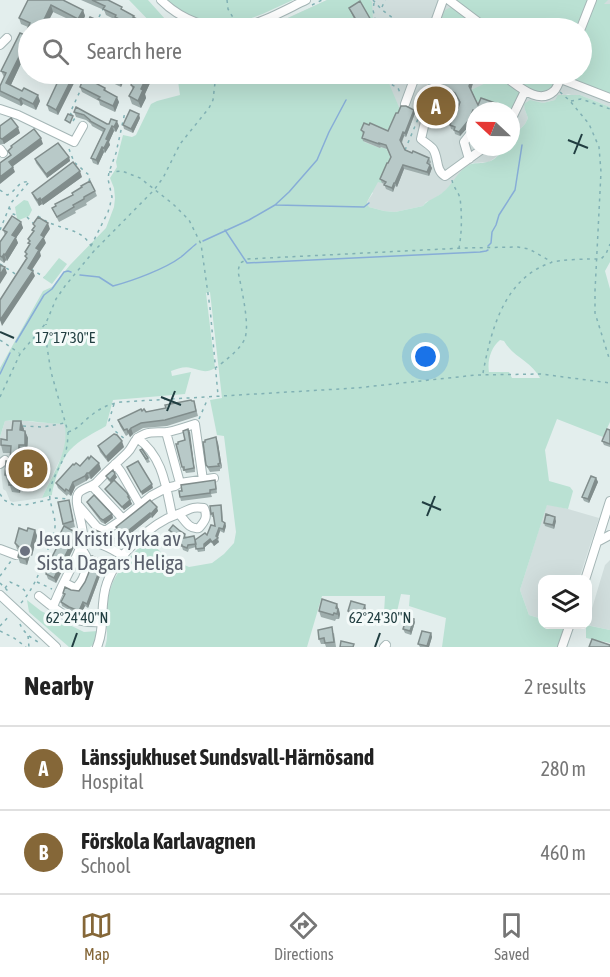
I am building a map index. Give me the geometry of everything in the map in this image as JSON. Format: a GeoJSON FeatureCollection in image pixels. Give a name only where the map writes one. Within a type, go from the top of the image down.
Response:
{"type":"FeatureCollection","features":[{"type":"Feature","properties":{"kind":"street"},"geometry":{"type":"LineString","coordinates":[[161,0],[184,18]]}},
{"type":"Feature","properties":{"kind":"street"},"geometry":{"type":"LineString","coordinates":[[267,18],[306,0]]}},
{"type":"Feature","properties":{"kind":"street"},"geometry":{"type":"LineString","coordinates":[[437,18],[443,0]]}},
{"type":"Feature","properties":{"kind":"street"},"geometry":{"type":"LineString","coordinates":[[449,0],[473,18]]}},
{"type":"Feature","properties":{"kind":"street"},"geometry":{"type":"LineString","coordinates":[[585,18],[592,0]]}},
{"type":"Feature","properties":{"kind":"street"},"geometry":{"type":"LineString","coordinates":[[0,45],[7,38]]}},
{"type":"Feature","properties":{"kind":"street"},"geometry":{"type":"LineString","coordinates":[[409,106],[414,84]]}},
{"type":"Feature","properties":{"kind":"street"},"geometry":{"type":"LineString","coordinates":[[515,84],[525,91],[542,96],[550,94],[558,84]]}},
{"type":"Feature","properties":{"kind":"street"},"geometry":{"type":"LineString","coordinates":[[579,84],[610,98]]}},
{"type":"Feature","properties":{"kind":"street"},"geometry":{"type":"LineString","coordinates":[[520,102],[525,91]]}},
{"type":"Feature","properties":{"kind":"street"},"geometry":{"type":"LineString","coordinates":[[0,109],[18,115],[72,146],[83,126]]}},
{"type":"Feature","properties":{"kind":"street"},"geometry":{"type":"LineString","coordinates":[[425,122],[421,139],[433,150],[442,174],[445,176],[452,172],[473,156]]}},
{"type":"Feature","properties":{"kind":"street"},"geometry":{"type":"LineString","coordinates":[[53,607],[82,544],[83,530],[77,495],[93,487],[128,452],[134,441],[147,433],[166,432],[195,424],[203,480]]}},
{"type":"Feature","properties":{"kind":"street"},"geometry":{"type":"LineString","coordinates":[[166,432],[180,483]]}},
{"type":"Feature","properties":{"kind":"street"},"geometry":{"type":"LineString","coordinates":[[98,647],[102,635],[103,600],[107,583],[123,556],[149,531],[175,514],[154,455],[143,442],[134,441]]}},
{"type":"Feature","properties":{"kind":"street"},"geometry":{"type":"LineString","coordinates":[[115,464],[140,505]]}},
{"type":"Feature","properties":{"kind":"street"},"geometry":{"type":"LineString","coordinates":[[77,502],[94,523],[105,531],[157,492],[180,483],[214,478]]}},
{"type":"Feature","properties":{"kind":"street"},"geometry":{"type":"LineString","coordinates":[[93,487],[123,519]]}},
{"type":"Feature","properties":{"kind":"street"},"geometry":{"type":"LineString","coordinates":[[586,575],[610,501]]}},
{"type":"Feature","properties":{"kind":"street"},"geometry":{"type":"LineString","coordinates":[[83,530],[94,523]]}},
{"type":"Feature","properties":{"kind":"street"},"geometry":{"type":"LineString","coordinates":[[597,542],[610,535]]}},
{"type":"Feature","properties":{"kind":"street"},"geometry":{"type":"LineString","coordinates":[[82,544],[96,542],[123,556]]}},
{"type":"Feature","properties":{"kind":"street"},"geometry":{"type":"LineString","coordinates":[[65,583],[75,588],[79,585],[86,569],[87,562],[82,544]]}},
{"type":"Feature","properties":{"kind":"street"},"geometry":{"type":"LineString","coordinates":[[0,549],[15,555]]}},
{"type":"Feature","properties":{"kind":"street"},"geometry":{"type":"LineString","coordinates":[[3,591],[56,647]]}},
{"type":"Feature","properties":{"kind":"street"},"geometry":{"type":"LineString","coordinates":[[39,596],[64,615],[77,621],[103,622]]}},
{"type":"Feature","properties":{"kind":"street"},"geometry":{"type":"LineString","coordinates":[[562,647],[568,629]]}},
{"type":"Feature","properties":{"kind":"path"},"geometry":{"type":"LineString","coordinates":[[227,0],[233,18]]}},
{"type":"Feature","properties":{"kind":"path"},"geometry":{"type":"LineString","coordinates":[[381,9],[385,0]]}},
{"type":"Feature","properties":{"kind":"path"},"geometry":{"type":"LineString","coordinates":[[374,1],[393,18]]}},
{"type":"Feature","properties":{"kind":"path"},"geometry":{"type":"LineString","coordinates":[[374,1],[375,18]]}},
{"type":"Feature","properties":{"kind":"path"},"geometry":{"type":"LineString","coordinates":[[99,17],[105,5]]}},
{"type":"Feature","properties":{"kind":"path"},"geometry":{"type":"LineString","coordinates":[[0,397],[20,354],[46,323],[56,299],[65,286],[163,178],[180,144],[209,108],[213,100],[215,84]]}},
{"type":"Feature","properties":{"kind":"path"},"geometry":{"type":"LineString","coordinates":[[391,84],[398,88],[409,106],[419,110],[418,119],[405,150]]}},
{"type":"Feature","properties":{"kind":"path"},"geometry":{"type":"LineString","coordinates":[[422,103],[430,84]]}},
{"type":"Feature","properties":{"kind":"path"},"geometry":{"type":"LineString","coordinates":[[74,121],[75,118],[70,113],[83,86]]}},
{"type":"Feature","properties":{"kind":"path"},"geometry":{"type":"LineString","coordinates":[[428,88],[457,100]]}},
{"type":"Feature","properties":{"kind":"path"},"geometry":{"type":"LineString","coordinates":[[556,89],[570,101],[589,124],[599,147],[601,172],[595,312],[610,361]]}},
{"type":"Feature","properties":{"kind":"path"},"geometry":{"type":"LineString","coordinates":[[570,101],[581,99],[610,109]]}},
{"type":"Feature","properties":{"kind":"path"},"geometry":{"type":"LineString","coordinates":[[91,246],[110,205],[112,197],[108,179],[109,172],[116,153],[125,112]]}},
{"type":"Feature","properties":{"kind":"path"},"geometry":{"type":"LineString","coordinates":[[72,146],[74,162],[90,176],[88,183]]}},
{"type":"Feature","properties":{"kind":"path"},"geometry":{"type":"LineString","coordinates":[[109,172],[122,171],[140,178],[189,220],[201,244],[210,308],[218,396]]}},
{"type":"Feature","properties":{"kind":"path"},"geometry":{"type":"LineString","coordinates":[[452,172],[452,185],[459,195],[462,217],[459,249]]}},
{"type":"Feature","properties":{"kind":"path"},"geometry":{"type":"LineString","coordinates":[[0,190],[7,195],[12,193],[20,183],[30,182],[9,206],[0,230]]}},
{"type":"Feature","properties":{"kind":"path"},"geometry":{"type":"LineString","coordinates":[[9,206],[16,215]]}},
{"type":"Feature","properties":{"kind":"path"},"geometry":{"type":"LineString","coordinates":[[38,216],[83,235],[94,252]]}},
{"type":"Feature","properties":{"kind":"path"},"geometry":{"type":"LineString","coordinates":[[27,217],[34,224]]}},
{"type":"Feature","properties":{"kind":"path"},"geometry":{"type":"LineString","coordinates":[[483,374],[497,320],[520,280],[552,262],[601,259],[610,244]]}},
{"type":"Feature","properties":{"kind":"path"},"geometry":{"type":"LineString","coordinates":[[215,368],[233,353],[246,337],[247,327],[238,271],[240,263],[248,259],[524,247],[552,262]]}},
{"type":"Feature","properties":{"kind":"path"},"geometry":{"type":"LineString","coordinates":[[0,264],[18,275]]}},
{"type":"Feature","properties":{"kind":"path"},"geometry":{"type":"LineString","coordinates":[[26,266],[44,277]]}},
{"type":"Feature","properties":{"kind":"path"},"geometry":{"type":"LineString","coordinates":[[21,603],[29,595],[36,582],[52,538],[55,525],[50,492],[66,448],[68,432],[51,372],[46,323]]}},
{"type":"Feature","properties":{"kind":"path"},"geometry":{"type":"LineString","coordinates":[[0,340],[20,354]]}},
{"type":"Feature","properties":{"kind":"path"},"geometry":{"type":"LineString","coordinates":[[68,432],[78,427],[101,408],[121,402],[356,388],[483,374],[542,375],[610,383]]}},
{"type":"Feature","properties":{"kind":"path"},"geometry":{"type":"LineString","coordinates":[[195,424],[209,397]]}},
{"type":"Feature","properties":{"kind":"path"},"geometry":{"type":"LineString","coordinates":[[114,403],[110,421],[112,428],[134,441]]}},
{"type":"Feature","properties":{"kind":"path"},"geometry":{"type":"LineString","coordinates":[[24,426],[43,427],[66,423]]}},
{"type":"Feature","properties":{"kind":"path"},"geometry":{"type":"LineString","coordinates":[[0,494],[4,500],[14,505],[25,505],[56,498],[77,502]]}},
{"type":"Feature","properties":{"kind":"path"},"geometry":{"type":"LineString","coordinates":[[0,576],[15,555]]}},
{"type":"Feature","properties":{"kind":"path"},"geometry":{"type":"LineString","coordinates":[[3,591],[10,582],[21,587],[29,595]]}},
{"type":"Feature","properties":{"kind":"path"},"geometry":{"type":"LineString","coordinates":[[36,582],[59,592]]}},
{"type":"Feature","properties":{"kind":"path"},"geometry":{"type":"LineString","coordinates":[[0,626],[10,615]]}},
{"type":"Feature","properties":{"kind":"path"},"geometry":{"type":"LineString","coordinates":[[0,631],[27,647],[28,635]]}},
{"type":"Feature","properties":{"kind":"shaded area"},"geometry":{"type":"Polygon","coordinates":[[[327,0],[610,0],[610,107],[580,95],[568,94],[543,103],[530,101],[525,110],[528,118],[520,129],[520,102],[466,102],[466,156],[497,156],[489,162],[472,163],[444,192],[423,206],[395,212],[369,207],[367,202],[373,193],[269,84],[592,84],[592,18],[288,18],[327,0]]]}},
{"type":"Feature","properties":{"kind":"shaded area"},"geometry":{"type":"Polygon","coordinates":[[[21,420],[64,424],[66,441],[64,451],[42,498],[13,502],[3,489],[0,437],[5,421],[21,420]]]}},
{"type":"Feature","properties":{"kind":"shaded area"},"geometry":{"type":"Polygon","coordinates":[[[547,504],[599,518],[580,575],[538,575],[538,618],[529,615],[520,590],[547,504]]]}},
{"type":"Feature","properties":{"kind":"shaded area"},"geometry":{"type":"Polygon","coordinates":[[[610,560],[610,630],[592,626],[592,608],[605,565],[610,560]]]}},
{"type":"Feature","properties":{"kind":"green space"},"geometry":{"type":"Polygon","coordinates":[[[129,0],[148,0],[164,18],[146,18],[129,0]]]}},
{"type":"Feature","properties":{"kind":"green space"},"geometry":{"type":"Polygon","coordinates":[[[168,0],[293,0],[251,18],[197,18],[179,9],[168,0]]]}},
{"type":"Feature","properties":{"kind":"green space"},"geometry":{"type":"Polygon","coordinates":[[[327,0],[370,0],[372,2],[373,18],[288,18],[327,0]]]}},
{"type":"Feature","properties":{"kind":"green space"},"geometry":{"type":"Polygon","coordinates":[[[456,0],[587,0],[580,18],[479,18],[456,0]]]}},
{"type":"Feature","properties":{"kind":"green space"},"geometry":{"type":"Polygon","coordinates":[[[595,0],[608,0],[604,4],[610,4],[610,93],[586,84],[592,84],[592,18],[588,18],[595,0]]]}},
{"type":"Feature","properties":{"kind":"green space"},"geometry":{"type":"Polygon","coordinates":[[[451,7],[466,18],[441,18],[445,10],[451,7]]]}},
{"type":"Feature","properties":{"kind":"green space"},"geometry":{"type":"Polygon","coordinates":[[[178,84],[389,84],[401,112],[391,132],[365,135],[364,142],[387,149],[392,161],[382,183],[378,182],[367,202],[369,207],[395,212],[423,206],[446,190],[471,164],[485,163],[498,156],[520,156],[520,129],[528,118],[524,104],[530,100],[543,103],[555,100],[558,95],[580,95],[610,107],[610,262],[605,271],[610,289],[610,422],[603,437],[557,419],[545,450],[549,481],[570,487],[573,491],[568,509],[547,505],[520,590],[529,615],[538,618],[538,629],[564,629],[558,647],[442,647],[446,618],[409,606],[410,595],[401,594],[396,616],[384,613],[385,596],[322,596],[307,647],[105,647],[107,602],[110,591],[118,572],[147,539],[166,557],[189,567],[212,563],[234,543],[236,532],[224,436],[217,435],[210,400],[222,398],[210,292],[206,293],[215,368],[206,371],[186,367],[171,371],[172,376],[191,372],[185,394],[113,400],[106,426],[78,443],[67,454],[58,471],[52,495],[42,498],[63,452],[64,424],[5,421],[0,437],[0,368],[43,291],[52,287],[106,228],[115,198],[110,178],[117,167],[116,162],[123,135],[132,137],[136,135],[151,104],[180,95],[178,84]],[[500,340],[492,350],[489,372],[509,372],[512,378],[540,378],[537,372],[512,351],[504,341],[500,340]]]}},
{"type":"Feature","properties":{"kind":"green space"},"geometry":{"type":"Polygon","coordinates":[[[484,84],[512,84],[521,91],[516,102],[476,101],[471,90],[484,84]]]}},
{"type":"Feature","properties":{"kind":"green space"},"geometry":{"type":"Polygon","coordinates":[[[521,84],[554,85],[549,92],[533,92],[521,84]]]}},
{"type":"Feature","properties":{"kind":"green space"},"geometry":{"type":"Polygon","coordinates":[[[24,200],[28,201],[32,210],[29,216],[19,220],[15,207],[24,200]]]}},
{"type":"Feature","properties":{"kind":"green space"},"geometry":{"type":"Polygon","coordinates":[[[59,258],[67,264],[52,284],[43,278],[59,258]]]}},
{"type":"Feature","properties":{"kind":"green space"},"geometry":{"type":"Polygon","coordinates":[[[27,600],[41,611],[84,632],[98,631],[94,644],[90,647],[69,647],[29,612],[27,600]]]}},
{"type":"Feature","properties":{"kind":"green space"},"geometry":{"type":"Polygon","coordinates":[[[592,626],[610,630],[610,643],[586,638],[586,629],[592,629],[592,626]]]}},
{"type":"Feature","properties":{"kind":"building"},"geometry":{"type":"Polygon","coordinates":[[[28,0],[63,0],[83,10],[79,18],[76,18],[51,5],[45,18],[19,18],[28,0]]]}},
{"type":"Feature","properties":{"kind":"building"},"geometry":{"type":"Polygon","coordinates":[[[92,0],[108,0],[122,7],[121,9],[135,18],[117,18],[116,15],[103,9],[105,6],[92,0]]]}},
{"type":"Feature","properties":{"kind":"building"},"geometry":{"type":"Polygon","coordinates":[[[360,1],[370,18],[355,18],[349,8],[360,1]]]}},
{"type":"Feature","properties":{"kind":"building"},"geometry":{"type":"Polygon","coordinates":[[[18,37],[18,59],[6,83],[22,91],[24,88],[38,95],[33,104],[0,91],[6,73],[1,71],[18,37]]]}},
{"type":"Feature","properties":{"kind":"building"},"geometry":{"type":"Polygon","coordinates":[[[57,84],[69,84],[56,110],[47,105],[57,84]]]}},
{"type":"Feature","properties":{"kind":"building"},"geometry":{"type":"Polygon","coordinates":[[[81,84],[97,84],[117,97],[113,106],[80,87],[81,84]]]}},
{"type":"Feature","properties":{"kind":"building"},"geometry":{"type":"Polygon","coordinates":[[[143,84],[138,101],[129,96],[134,87],[131,85],[143,84]]]}},
{"type":"Feature","properties":{"kind":"building"},"geometry":{"type":"Polygon","coordinates":[[[431,84],[470,84],[477,102],[466,102],[466,123],[459,132],[450,125],[460,102],[455,93],[448,89],[447,91],[431,84]]]}},
{"type":"Feature","properties":{"kind":"building"},"geometry":{"type":"Polygon","coordinates":[[[423,95],[431,98],[426,112],[417,110],[423,95]]]}},
{"type":"Feature","properties":{"kind":"building"},"geometry":{"type":"Polygon","coordinates":[[[481,98],[492,102],[479,102],[481,98]]]}},
{"type":"Feature","properties":{"kind":"building"},"geometry":{"type":"Polygon","coordinates":[[[401,106],[414,110],[400,140],[405,150],[429,158],[427,163],[430,165],[427,172],[403,165],[392,188],[384,185],[386,182],[380,179],[391,157],[386,145],[362,138],[364,132],[361,130],[364,123],[369,125],[370,123],[388,131],[401,106]]]}},
{"type":"Feature","properties":{"kind":"building"},"geometry":{"type":"Polygon","coordinates":[[[76,107],[107,124],[111,119],[117,121],[114,127],[112,126],[106,139],[108,140],[96,160],[91,158],[105,129],[84,115],[74,112],[76,107]]]}},
{"type":"Feature","properties":{"kind":"building"},"geometry":{"type":"Polygon","coordinates":[[[130,110],[139,114],[131,129],[123,125],[130,110]]]}},
{"type":"Feature","properties":{"kind":"building"},"geometry":{"type":"Polygon","coordinates":[[[68,114],[73,116],[70,123],[65,120],[68,114]]]}},
{"type":"Feature","properties":{"kind":"building"},"geometry":{"type":"Polygon","coordinates":[[[11,118],[18,127],[2,139],[0,138],[0,126],[11,118]]]}},
{"type":"Feature","properties":{"kind":"building"},"geometry":{"type":"Polygon","coordinates":[[[34,129],[41,138],[9,162],[13,167],[0,177],[0,163],[11,155],[8,151],[11,146],[34,129]]]}},
{"type":"Feature","properties":{"kind":"building"},"geometry":{"type":"Polygon","coordinates":[[[58,143],[69,157],[46,174],[35,159],[58,143]]]}},
{"type":"Feature","properties":{"kind":"building"},"geometry":{"type":"Polygon","coordinates":[[[73,162],[80,171],[41,200],[40,198],[37,200],[32,193],[73,162]]]}},
{"type":"Feature","properties":{"kind":"building"},"geometry":{"type":"Polygon","coordinates":[[[90,181],[95,191],[57,217],[52,208],[56,206],[55,204],[73,195],[72,193],[90,181]]]}},
{"type":"Feature","properties":{"kind":"building"},"geometry":{"type":"Polygon","coordinates":[[[12,216],[21,222],[12,235],[16,237],[2,257],[0,256],[0,242],[7,232],[3,230],[12,216]]]}},
{"type":"Feature","properties":{"kind":"building"},"geometry":{"type":"Polygon","coordinates":[[[38,217],[48,223],[41,235],[44,237],[36,248],[39,250],[28,268],[33,271],[0,320],[0,300],[27,258],[25,252],[30,244],[28,239],[34,231],[32,230],[35,226],[33,224],[38,217]]]}},
{"type":"Feature","properties":{"kind":"building"},"geometry":{"type":"Polygon","coordinates":[[[0,265],[5,267],[0,275],[0,265]]]}},
{"type":"Feature","properties":{"kind":"building"},"geometry":{"type":"Polygon","coordinates":[[[194,401],[196,411],[165,420],[141,423],[128,432],[118,420],[141,409],[146,412],[166,408],[165,405],[194,401]]]}},
{"type":"Feature","properties":{"kind":"building"},"geometry":{"type":"Polygon","coordinates":[[[13,421],[21,421],[20,430],[25,431],[25,445],[19,445],[18,462],[23,462],[23,476],[18,476],[17,485],[9,485],[9,476],[5,475],[6,461],[10,461],[11,446],[1,445],[1,439],[7,440],[7,430],[12,430],[13,421]]]}},
{"type":"Feature","properties":{"kind":"building"},"geometry":{"type":"Polygon","coordinates":[[[188,429],[194,468],[184,470],[176,444],[185,440],[183,431],[188,429]]]}},
{"type":"Feature","properties":{"kind":"building"},"geometry":{"type":"Polygon","coordinates":[[[607,429],[610,430],[610,444],[602,441],[607,429]]]}},
{"type":"Feature","properties":{"kind":"building"},"geometry":{"type":"Polygon","coordinates":[[[114,434],[122,441],[106,457],[98,446],[114,434]]]}},
{"type":"Feature","properties":{"kind":"building"},"geometry":{"type":"Polygon","coordinates":[[[216,437],[220,463],[219,466],[208,467],[203,442],[216,437]]]}},
{"type":"Feature","properties":{"kind":"building"},"geometry":{"type":"Polygon","coordinates":[[[142,449],[148,458],[146,459],[140,450],[142,449]]]}},
{"type":"Feature","properties":{"kind":"building"},"geometry":{"type":"Polygon","coordinates":[[[91,456],[99,463],[85,476],[73,482],[69,491],[66,489],[65,491],[56,483],[73,464],[80,466],[91,456]]]}},
{"type":"Feature","properties":{"kind":"building"},"geometry":{"type":"Polygon","coordinates":[[[138,461],[152,484],[141,492],[127,467],[138,461]]]}},
{"type":"Feature","properties":{"kind":"building"},"geometry":{"type":"Polygon","coordinates":[[[113,470],[115,474],[110,480],[106,476],[113,470]]]}},
{"type":"Feature","properties":{"kind":"building"},"geometry":{"type":"Polygon","coordinates":[[[591,476],[596,478],[588,499],[582,497],[591,476]]]}},
{"type":"Feature","properties":{"kind":"building"},"geometry":{"type":"Polygon","coordinates":[[[114,480],[127,493],[130,500],[122,507],[105,489],[114,480]]]}},
{"type":"Feature","properties":{"kind":"building"},"geometry":{"type":"Polygon","coordinates":[[[215,480],[216,489],[210,490],[210,493],[180,497],[181,485],[215,480]]]}},
{"type":"Feature","properties":{"kind":"building"},"geometry":{"type":"Polygon","coordinates":[[[94,495],[112,514],[103,520],[87,502],[94,495]]]}},
{"type":"Feature","properties":{"kind":"building"},"geometry":{"type":"Polygon","coordinates":[[[69,500],[73,521],[63,524],[58,502],[69,500]]]}},
{"type":"Feature","properties":{"kind":"building"},"geometry":{"type":"Polygon","coordinates":[[[150,500],[157,507],[151,514],[124,534],[116,527],[150,500]]]}},
{"type":"Feature","properties":{"kind":"building"},"geometry":{"type":"Polygon","coordinates":[[[221,505],[222,521],[225,523],[223,529],[219,528],[216,536],[218,538],[212,542],[210,539],[204,544],[204,548],[196,549],[195,540],[205,533],[207,535],[211,525],[215,526],[210,506],[221,505]]]}},
{"type":"Feature","properties":{"kind":"building"},"geometry":{"type":"Polygon","coordinates":[[[546,514],[555,517],[553,525],[544,523],[546,514]]]}},
{"type":"Feature","properties":{"kind":"building"},"geometry":{"type":"Polygon","coordinates":[[[173,525],[185,534],[184,538],[194,536],[196,544],[188,545],[187,548],[170,537],[173,533],[169,530],[173,525]]]}},
{"type":"Feature","properties":{"kind":"building"},"geometry":{"type":"Polygon","coordinates":[[[64,526],[75,532],[74,538],[54,578],[45,571],[64,526]]]}},
{"type":"Feature","properties":{"kind":"building","name":"Jesu Kristi Kyrka av Sista Dagars Heliga"},"geometry":{"type":"Polygon","coordinates":[[[19,528],[27,531],[28,528],[35,530],[25,559],[18,557],[20,548],[15,543],[19,528]]]}},
{"type":"Feature","properties":{"kind":"building"},"geometry":{"type":"Polygon","coordinates":[[[93,529],[116,539],[115,541],[91,532],[93,529]]]}},
{"type":"Feature","properties":{"kind":"building"},"geometry":{"type":"Polygon","coordinates":[[[92,556],[103,561],[87,604],[83,602],[79,611],[61,602],[65,594],[63,593],[65,587],[79,591],[89,572],[92,556]]]}},
{"type":"Feature","properties":{"kind":"building"},"geometry":{"type":"Polygon","coordinates":[[[322,599],[337,604],[337,614],[319,611],[322,599]]]}},
{"type":"Feature","properties":{"kind":"building"},"geometry":{"type":"Polygon","coordinates":[[[351,601],[365,605],[362,615],[348,611],[351,601]]]}},
{"type":"Feature","properties":{"kind":"building"},"geometry":{"type":"Polygon","coordinates":[[[407,617],[414,619],[410,631],[403,629],[407,617]]]}},
{"type":"Feature","properties":{"kind":"building"},"geometry":{"type":"Polygon","coordinates":[[[332,627],[334,642],[325,643],[324,638],[319,639],[318,630],[332,627]]]}},
{"type":"Feature","properties":{"kind":"building"},"geometry":{"type":"Polygon","coordinates":[[[422,631],[431,633],[427,646],[418,644],[422,631]]]}},
{"type":"Feature","properties":{"kind":"building"},"geometry":{"type":"Polygon","coordinates":[[[592,639],[610,645],[609,647],[589,647],[592,639]]]}},
{"type":"Feature","properties":{"kind":"building"},"geometry":{"type":"Polygon","coordinates":[[[341,641],[354,644],[353,647],[340,647],[341,641]]]}},
{"type":"Feature","properties":{"kind":"waterway"},"geometry":{"type":"LineString","coordinates":[[203,241],[249,220],[275,205],[289,192],[317,160],[346,100]]}},
{"type":"Feature","properties":{"kind":"waterway"},"geometry":{"type":"LineString","coordinates":[[488,246],[491,243],[492,232],[499,215],[515,190],[522,145]]}},
{"type":"Feature","properties":{"kind":"waterway"},"geometry":{"type":"LineString","coordinates":[[276,205],[364,207],[369,203]]}},
{"type":"Feature","properties":{"kind":"waterway"},"geometry":{"type":"LineString","coordinates":[[225,230],[247,263],[488,250]]}},
{"type":"Feature","properties":{"kind":"waterway"},"geometry":{"type":"LineString","coordinates":[[80,275],[99,277],[113,286],[166,266],[196,244]]}},
{"type":"Feature","properties":{"kind":"waterway"},"geometry":{"type":"LineString","coordinates":[[16,342],[44,295],[52,289],[64,272],[71,272]]}},
{"type":"Feature","properties":{"kind":"waterway"},"geometry":{"type":"LineString","coordinates":[[0,374],[10,353]]}},
{"type":"Feature","properties":{"kind":"place","name":"Länssjukhuset Sundsvall-Härnösand"},"geometry":{"type":"Point","coordinates":[436,106]}},
{"type":"Feature","properties":{"kind":"place","name":"Förskola Karlavagnen"},"geometry":{"type":"Point","coordinates":[28,469]}},
{"type":"Feature","properties":{"kind":"place","name":"Jesu Kristi Kyrka av Sista Dagars Heliga"},"geometry":{"type":"Point","coordinates":[25,551]}}]}
